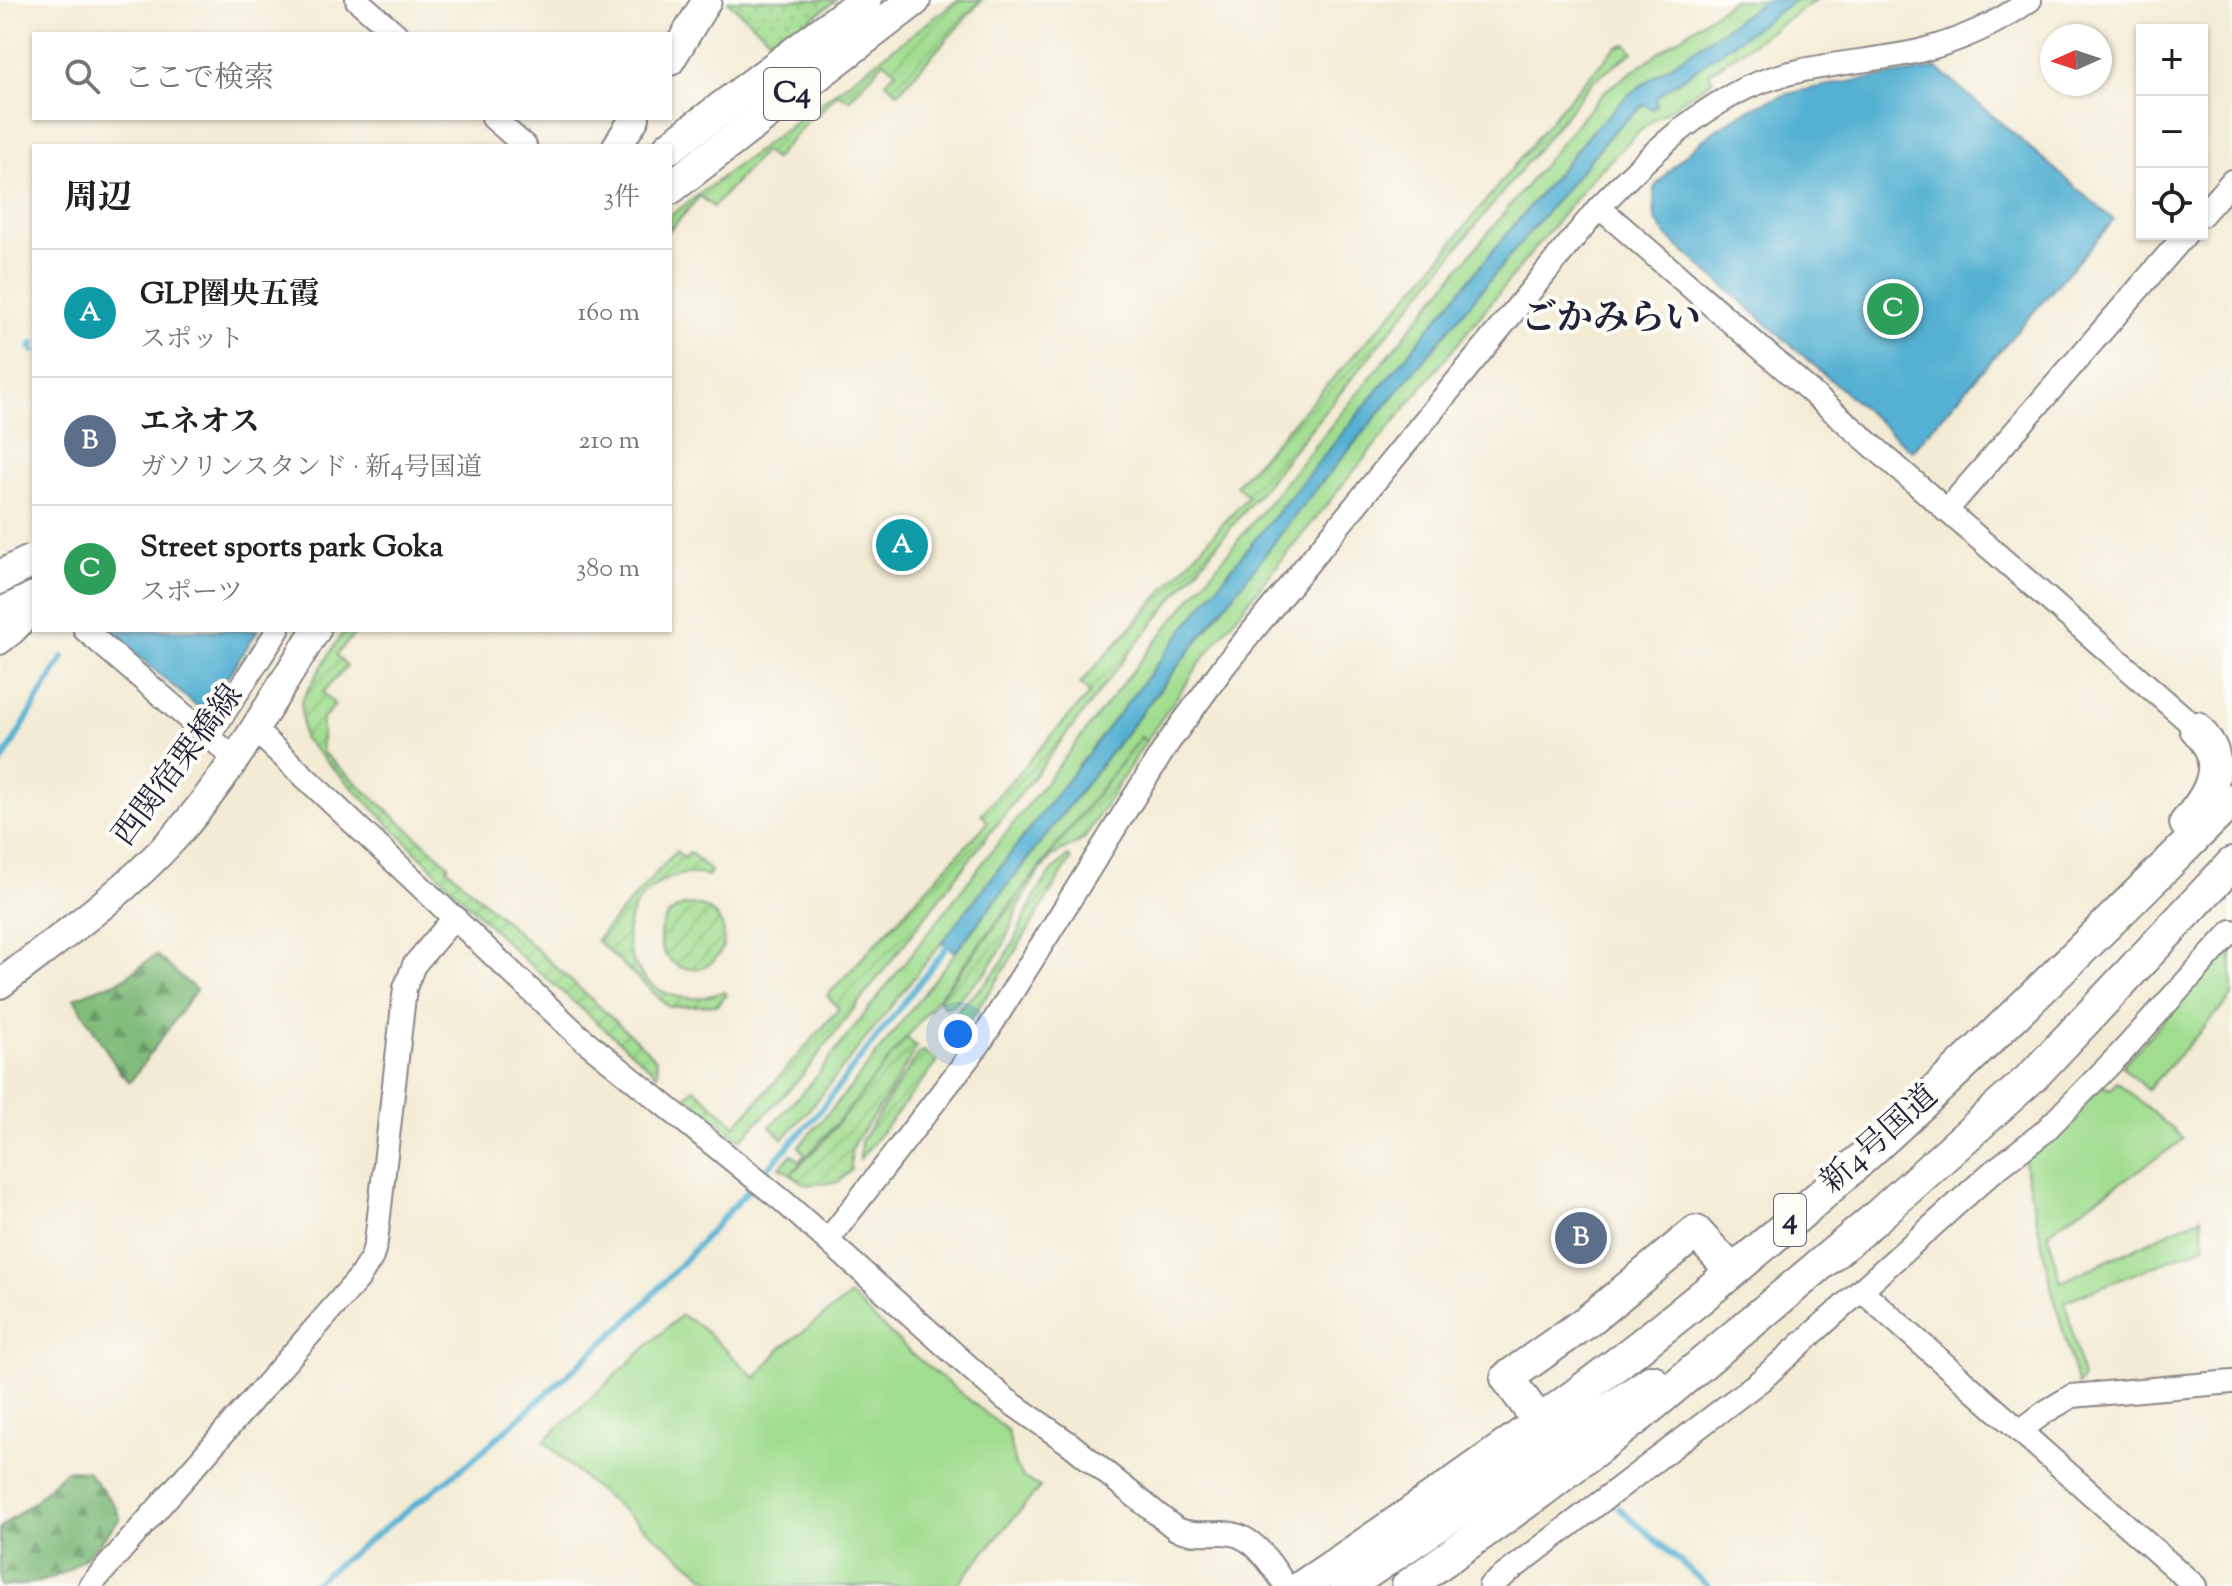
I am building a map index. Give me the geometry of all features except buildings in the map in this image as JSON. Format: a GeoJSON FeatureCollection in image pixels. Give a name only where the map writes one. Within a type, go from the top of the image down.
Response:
{"type":"FeatureCollection","features":[{"type":"Feature","properties":{"kind":"highway","name":"C4"},"geometry":{"type":"LineString","coordinates":[[672,145],[865,0]]}},
{"type":"Feature","properties":{"kind":"highway","name":"C4"},"geometry":{"type":"LineString","coordinates":[[672,186],[914,0]]}},
{"type":"Feature","properties":{"kind":"highway"},"geometry":{"type":"LineString","coordinates":[[0,615],[24,579]]}},
{"type":"Feature","properties":{"kind":"highway"},"geometry":{"type":"LineString","coordinates":[[2196,728],[2232,739]]}},
{"type":"Feature","properties":{"kind":"highway"},"geometry":{"type":"LineString","coordinates":[[2082,949],[2143,871],[2204,802],[2212,783],[2211,749],[2196,728]]}},
{"type":"Feature","properties":{"kind":"highway","name":"新4号国道"},"geometry":{"type":"LineString","coordinates":[[1303,1586],[1454,1484],[1621,1361],[1732,1271],[1969,1060],[2232,800]]}},
{"type":"Feature","properties":{"kind":"highway","name":"新4号国道"},"geometry":{"type":"LineString","coordinates":[[1408,1586],[1608,1440],[1884,1211],[2034,1075],[2232,864]]}},
{"type":"Feature","properties":{"kind":"highway"},"geometry":{"type":"LineString","coordinates":[[2165,938],[2213,907],[2232,888]]}},
{"type":"Feature","properties":{"kind":"highway"},"geometry":{"type":"LineString","coordinates":[[1539,1421],[1507,1378],[1589,1320],[1696,1232],[1732,1271]]}},
{"type":"Feature","properties":{"kind":"highway"},"geometry":{"type":"LineString","coordinates":[[1347,1586],[1672,1367],[1767,1310]]}},
{"type":"Feature","properties":{"kind":"main road"},"geometry":{"type":"LineString","coordinates":[[672,58],[707,0]]}},
{"type":"Feature","properties":{"kind":"main road"},"geometry":{"type":"LineString","coordinates":[[618,144],[634,120]]}},
{"type":"Feature","properties":{"kind":"main road","name":"西関宿栗橋線"},"geometry":{"type":"LineString","coordinates":[[0,984],[101,907],[139,874],[175,836],[254,729],[315,632]]}},
{"type":"Feature","properties":{"kind":"street"},"geometry":{"type":"LineString","coordinates":[[357,0],[394,32]]}},
{"type":"Feature","properties":{"kind":"street"},"geometry":{"type":"LineString","coordinates":[[828,1240],[980,1043],[1168,743],[1225,665],[1599,207],[1649,156],[1695,118],[1748,88],[1792,73],[1939,45],[1989,27],[2030,0]]}},
{"type":"Feature","properties":{"kind":"street"},"geometry":{"type":"LineString","coordinates":[[495,120],[523,144]]}},
{"type":"Feature","properties":{"kind":"street"},"geometry":{"type":"LineString","coordinates":[[2208,208],[2232,181]]}},
{"type":"Feature","properties":{"kind":"street"},"geometry":{"type":"LineString","coordinates":[[1599,207],[2196,728]]}},
{"type":"Feature","properties":{"kind":"street"},"geometry":{"type":"LineString","coordinates":[[1946,511],[2181,240]]}},
{"type":"Feature","properties":{"kind":"street"},"geometry":{"type":"LineString","coordinates":[[0,556],[24,579],[32,557]]}},
{"type":"Feature","properties":{"kind":"street"},"geometry":{"type":"LineString","coordinates":[[0,643],[32,613]]}},
{"type":"Feature","properties":{"kind":"street"},"geometry":{"type":"LineString","coordinates":[[87,632],[234,758]]}},
{"type":"Feature","properties":{"kind":"street"},"geometry":{"type":"LineString","coordinates":[[209,736],[277,632]]}},
{"type":"Feature","properties":{"kind":"street"},"geometry":{"type":"LineString","coordinates":[[254,729],[558,1018],[783,1201],[1004,1398],[1090,1459],[1163,1521],[1188,1533],[1223,1532],[1249,1540],[1286,1586]]}},
{"type":"Feature","properties":{"kind":"street"},"geometry":{"type":"LineString","coordinates":[[90,1586],[359,1278],[372,1257],[405,988],[414,965],[455,917]]}},
{"type":"Feature","properties":{"kind":"street"},"geometry":{"type":"LineString","coordinates":[[1490,1586],[1761,1380],[1990,1174],[2044,1132],[2124,1050],[2232,931]]}},
{"type":"Feature","properties":{"kind":"street"},"geometry":{"type":"LineString","coordinates":[[1862,1291],[2195,1586]]}},
{"type":"Feature","properties":{"kind":"street"},"geometry":{"type":"LineString","coordinates":[[2020,1431],[2072,1396],[2232,1382]]}},
{"type":"Feature","properties":{"kind":"green space"},"geometry":{"type":"Polygon","coordinates":[[[729,0],[836,0],[777,45],[729,0]]]}},
{"type":"Feature","properties":{"kind":"green space"},"geometry":{"type":"Polygon","coordinates":[[[958,0],[982,0],[898,93],[886,82],[896,71],[884,61],[849,100],[837,93],[774,159],[764,151],[713,207],[700,196],[672,228],[672,214],[958,0]]]}},
{"type":"Feature","properties":{"kind":"green space"},"geometry":{"type":"Polygon","coordinates":[[[1733,0],[1766,0],[1629,94],[1591,132],[1233,566],[942,942],[783,1139],[770,1127],[810,1084],[1148,651],[1579,121],[1606,90],[1733,0]]]}},
{"type":"Feature","properties":{"kind":"green space"},"geometry":{"type":"Polygon","coordinates":[[[1795,0],[1816,0],[1709,73],[1713,80],[1644,127],[1593,177],[1250,599],[1203,659],[1146,741],[1141,737],[866,1090],[791,1174],[780,1167],[792,1154],[800,1161],[805,1155],[799,1146],[850,1088],[1308,499],[1612,133],[1644,104],[1650,106],[1656,97],[1795,0]]]}},
{"type":"Feature","properties":{"kind":"green space"},"geometry":{"type":"Polygon","coordinates":[[[1627,44],[1633,52],[1592,82],[1134,647],[801,1077],[741,1140],[685,1098],[694,1088],[736,1125],[839,1009],[827,996],[988,822],[981,814],[1090,693],[1080,684],[1248,496],[1236,485],[1422,280],[1559,110],[1616,47],[1627,44]]]}},
{"type":"Feature","properties":{"kind":"green space"},"geometry":{"type":"Polygon","coordinates":[[[343,632],[356,632],[336,655],[347,666],[323,692],[335,705],[322,720],[322,752],[449,865],[447,868],[646,1049],[656,1060],[657,1074],[517,953],[303,738],[301,701],[343,632]]]}},
{"type":"Feature","properties":{"kind":"green space"},"geometry":{"type":"Polygon","coordinates":[[[1141,737],[1146,741],[1083,840],[1052,856],[1021,901],[1003,946],[987,971],[952,1005],[946,1007],[938,1000],[1141,737]]]}},
{"type":"Feature","properties":{"kind":"green space"},"geometry":{"type":"Polygon","coordinates":[[[676,851],[685,858],[690,852],[711,872],[708,876],[680,875],[655,886],[637,904],[629,925],[629,947],[637,967],[651,984],[671,995],[696,998],[724,991],[727,995],[717,1005],[669,1007],[596,940],[676,851]]]}},
{"type":"Feature","properties":{"kind":"green space"},"geometry":{"type":"Polygon","coordinates":[[[1068,856],[1071,859],[1003,972],[968,1023],[958,1016],[958,1009],[998,968],[1032,901],[1046,879],[1068,856]]]}},
{"type":"Feature","properties":{"kind":"green space"},"geometry":{"type":"Polygon","coordinates":[[[692,905],[710,911],[718,919],[724,937],[718,955],[710,963],[692,969],[674,963],[666,955],[660,937],[666,919],[674,911],[692,905]]]}},
{"type":"Feature","properties":{"kind":"green space"},"geometry":{"type":"Polygon","coordinates":[[[2232,944],[2232,997],[2147,1090],[2122,1066],[2232,944]]]}},
{"type":"Feature","properties":{"kind":"green space"},"geometry":{"type":"Polygon","coordinates":[[[156,955],[196,990],[130,1082],[121,1074],[74,998],[121,980],[156,955]]]}},
{"type":"Feature","properties":{"kind":"green space"},"geometry":{"type":"Polygon","coordinates":[[[906,1038],[917,1046],[889,1094],[854,1143],[851,1170],[839,1182],[807,1185],[791,1174],[821,1144],[906,1038]]]}},
{"type":"Feature","properties":{"kind":"green space"},"geometry":{"type":"Polygon","coordinates":[[[924,1051],[938,1062],[860,1159],[861,1141],[919,1053],[924,1051]]]}},
{"type":"Feature","properties":{"kind":"green space"},"geometry":{"type":"Polygon","coordinates":[[[2117,1082],[2183,1138],[2048,1232],[2061,1282],[2201,1217],[2205,1246],[2065,1301],[2083,1378],[2078,1386],[2052,1290],[2023,1158],[2102,1086],[2110,1089],[2117,1082]]]}},
{"type":"Feature","properties":{"kind":"green space"},"geometry":{"type":"Polygon","coordinates":[[[850,1296],[911,1353],[1008,1431],[1015,1466],[1024,1478],[1040,1487],[956,1586],[717,1586],[585,1480],[544,1441],[681,1315],[700,1326],[756,1378],[780,1349],[850,1296]]]}},
{"type":"Feature","properties":{"kind":"green space"},"geometry":{"type":"Polygon","coordinates":[[[66,1470],[87,1471],[115,1506],[120,1518],[94,1548],[70,1569],[40,1582],[0,1586],[0,1528],[37,1499],[66,1470]]]}},
{"type":"Feature","properties":{"kind":"water"},"geometry":{"type":"Polygon","coordinates":[[[1766,0],[1795,0],[1656,97],[1657,105],[1652,109],[1644,104],[1612,133],[1308,499],[955,952],[942,942],[1233,566],[1591,132],[1629,94],[1766,0]]]}},
{"type":"Feature","properties":{"kind":"water"},"geometry":{"type":"Polygon","coordinates":[[[1937,68],[2114,220],[1912,451],[1670,239],[1655,220],[1654,188],[1700,142],[1736,117],[1775,98],[1813,88],[1937,68]]]}},
{"type":"Feature","properties":{"kind":"water"},"geometry":{"type":"Polygon","coordinates":[[[110,632],[257,632],[209,705],[196,706],[110,632]]]}},
{"type":"Feature","properties":{"kind":"waterway"},"geometry":{"type":"LineString","coordinates":[[32,345],[32,349]]}},
{"type":"Feature","properties":{"kind":"waterway"},"geometry":{"type":"LineString","coordinates":[[0,765],[63,657]]}},
{"type":"Feature","properties":{"kind":"waterway"},"geometry":{"type":"LineString","coordinates":[[761,1175],[814,1118],[951,942]]}},
{"type":"Feature","properties":{"kind":"waterway"},"geometry":{"type":"LineString","coordinates":[[310,1586],[470,1462],[635,1314],[754,1184]]}},
{"type":"Feature","properties":{"kind":"waterway"},"geometry":{"type":"LineString","coordinates":[[1619,1508],[1708,1586]]}},
{"type":"Feature","properties":{"kind":"place","name":"Street sports park Goka"},"geometry":{"type":"Point","coordinates":[1893,309]}},
{"type":"Feature","properties":{"kind":"place","name":"GLP圏央五霞"},"geometry":{"type":"Point","coordinates":[902,545]}},
{"type":"Feature","properties":{"kind":"place","name":"エネオス"},"geometry":{"type":"Point","coordinates":[1581,1238]}},
{"type":"Feature","properties":{"kind":"district","name":"ごかみらい"},"geometry":{"type":"Point","coordinates":[1611,320]}}]}
